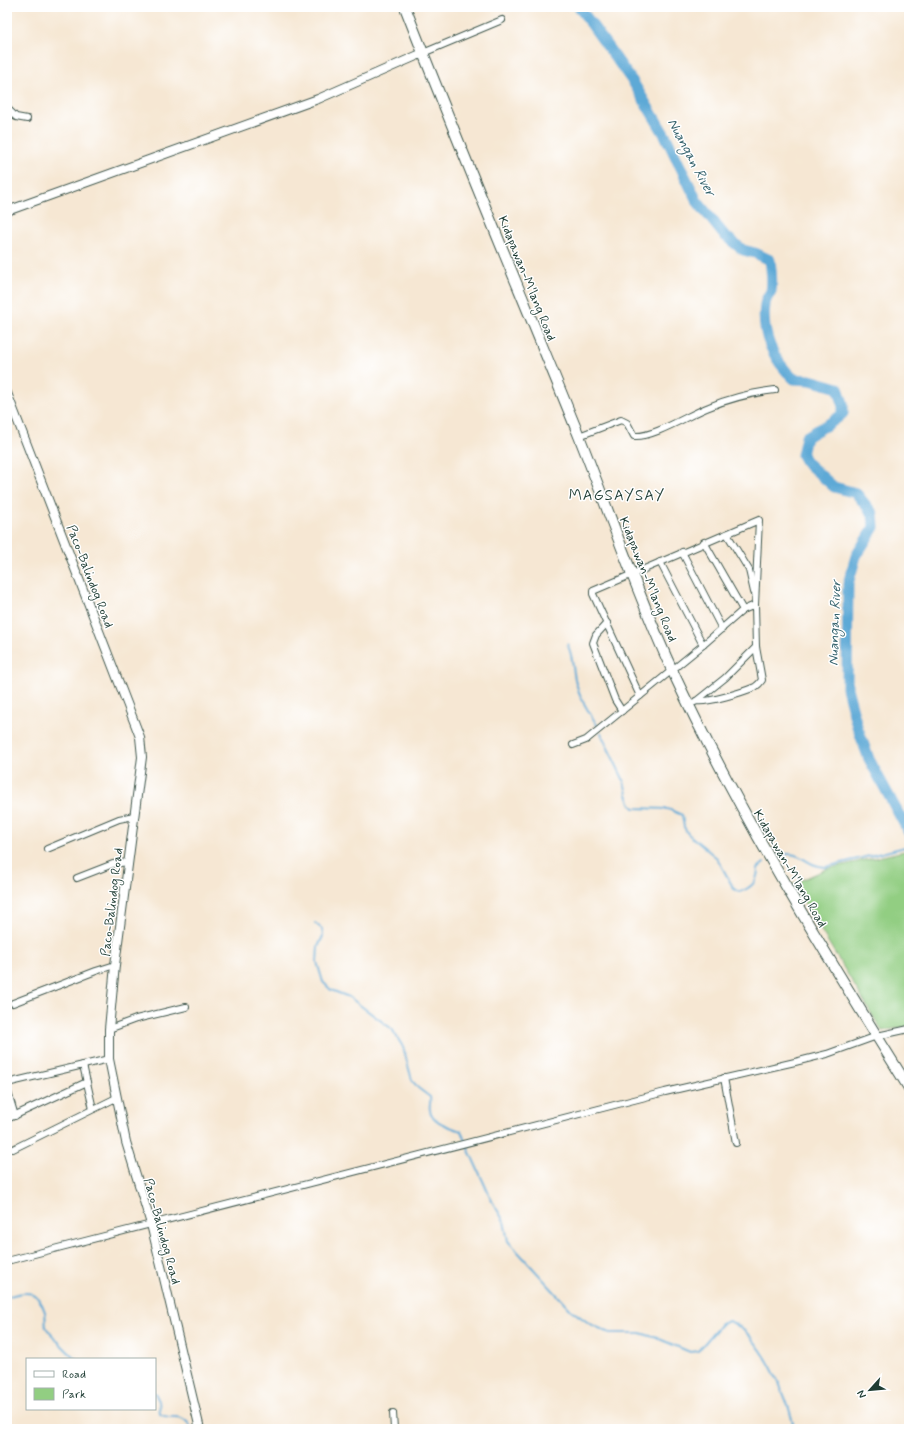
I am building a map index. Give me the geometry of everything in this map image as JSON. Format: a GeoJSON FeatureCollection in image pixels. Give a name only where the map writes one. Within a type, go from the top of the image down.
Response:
{"type":"FeatureCollection","features":[{"type":"Feature","properties":{"kind":"main road","name":"Kidapawan-M'lang Road"},"geometry":{"type":"LineString","coordinates":[[405,7],[579,436],[632,574],[672,670],[692,703],[772,864],[909,1088]]}},
{"type":"Feature","properties":{"kind":"street"},"geometry":{"type":"LineString","coordinates":[[7,211],[318,99],[502,20]]}},
{"type":"Feature","properties":{"kind":"street"},"geometry":{"type":"LineString","coordinates":[[7,108],[16,117],[27,119]]}},
{"type":"Feature","properties":{"kind":"street"},"geometry":{"type":"LineString","coordinates":[[579,436],[621,420],[627,423],[634,436],[647,435],[709,406],[745,394],[775,390]]}},
{"type":"Feature","properties":{"kind":"street","name":"Paco-Balindog Road"},"geometry":{"type":"LineString","coordinates":[[7,393],[140,737],[142,757],[115,965],[109,1028],[109,1059],[126,1142],[151,1224],[200,1429]]}},
{"type":"Feature","properties":{"kind":"street"},"geometry":{"type":"LineString","coordinates":[[640,696],[593,594],[593,591],[758,520],[755,602],[756,647],[762,680],[758,685],[709,700],[692,703]]}},
{"type":"Feature","properties":{"kind":"street"},"geometry":{"type":"LineString","coordinates":[[727,534],[748,570],[755,602]]}},
{"type":"Feature","properties":{"kind":"street"},"geometry":{"type":"LineString","coordinates":[[704,542],[743,610]]}},
{"type":"Feature","properties":{"kind":"street"},"geometry":{"type":"LineString","coordinates":[[682,552],[722,629]]}},
{"type":"Feature","properties":{"kind":"street"},"geometry":{"type":"LineString","coordinates":[[660,562],[703,645]]}},
{"type":"Feature","properties":{"kind":"street"},"geometry":{"type":"LineString","coordinates":[[573,745],[586,740],[703,645],[743,610],[755,602]]}},
{"type":"Feature","properties":{"kind":"street"},"geometry":{"type":"LineString","coordinates":[[607,623],[596,635],[593,642],[615,700],[622,711]]}},
{"type":"Feature","properties":{"kind":"street"},"geometry":{"type":"LineString","coordinates":[[692,703],[725,678],[756,647]]}},
{"type":"Feature","properties":{"kind":"street"},"geometry":{"type":"LineString","coordinates":[[47,849],[119,819],[134,816]]}},
{"type":"Feature","properties":{"kind":"street"},"geometry":{"type":"LineString","coordinates":[[77,878],[113,864],[128,862]]}},
{"type":"Feature","properties":{"kind":"street"},"geometry":{"type":"LineString","coordinates":[[13,1003],[115,965]]}},
{"type":"Feature","properties":{"kind":"street"},"geometry":{"type":"LineString","coordinates":[[109,1028],[136,1019],[186,1007]]}},
{"type":"Feature","properties":{"kind":"street"},"geometry":{"type":"LineString","coordinates":[[7,1261],[724,1078],[827,1054],[877,1036],[909,1029]]}},
{"type":"Feature","properties":{"kind":"street"},"geometry":{"type":"LineString","coordinates":[[7,1083],[109,1059]]}},
{"type":"Feature","properties":{"kind":"street"},"geometry":{"type":"LineString","coordinates":[[83,1065],[93,1110]]}},
{"type":"Feature","properties":{"kind":"street"},"geometry":{"type":"LineString","coordinates":[[724,1078],[736,1143]]}},
{"type":"Feature","properties":{"kind":"street"},"geometry":{"type":"LineString","coordinates":[[7,1119],[87,1082]]}},
{"type":"Feature","properties":{"kind":"street"},"geometry":{"type":"LineString","coordinates":[[7,1089],[15,1116]]}},
{"type":"Feature","properties":{"kind":"street"},"geometry":{"type":"LineString","coordinates":[[14,1149],[116,1098]]}},
{"type":"Feature","properties":{"kind":"street"},"geometry":{"type":"LineString","coordinates":[[393,1413],[394,1429]]}},
{"type":"Feature","properties":{"kind":"green space"},"geometry":{"type":"Polygon","coordinates":[[[909,850],[909,1026],[882,1031],[793,884],[826,869],[909,850]]]}},
{"type":"Feature","properties":{"kind":"waterway","name":"Nuangan River"},"geometry":{"type":"LineString","coordinates":[[579,7],[633,82],[666,137],[697,201],[724,235],[743,250],[755,253],[770,260],[772,287],[766,299],[764,316],[770,346],[780,364],[794,379],[810,380],[838,388],[843,403],[843,413],[830,423],[806,437],[802,455],[806,462],[834,487],[856,493],[873,514],[874,527],[856,556],[848,584],[847,688],[857,726],[869,759],[909,833]]}},
{"type":"Feature","properties":{"kind":"waterway"},"geometry":{"type":"LineString","coordinates":[[567,644],[571,653],[578,689],[585,705],[597,725]]}},
{"type":"Feature","properties":{"kind":"waterway"},"geometry":{"type":"LineString","coordinates":[[601,733],[623,779],[631,805],[634,808],[668,809],[682,815],[684,827],[688,834],[717,858],[734,889],[739,892],[751,886],[757,877],[758,868],[764,863]]}},
{"type":"Feature","properties":{"kind":"waterway"},"geometry":{"type":"LineString","coordinates":[[774,857],[791,854],[812,864],[826,867],[909,846]]}},
{"type":"Feature","properties":{"kind":"waterway"},"geometry":{"type":"LineString","coordinates":[[315,923],[322,929],[323,936],[318,947],[317,962],[323,982],[331,990],[349,997],[392,1029],[403,1047],[412,1080],[418,1088],[430,1097],[431,1114],[442,1124],[461,1131],[465,1141]]}},
{"type":"Feature","properties":{"kind":"waterway"},"geometry":{"type":"LineString","coordinates":[[467,1146],[493,1203],[504,1221],[508,1241],[571,1310],[590,1324],[610,1333],[640,1333],[657,1338],[690,1352],[698,1351],[721,1324],[729,1321],[752,1338],[762,1352],[786,1400],[794,1429]]}},
{"type":"Feature","properties":{"kind":"waterway"},"geometry":{"type":"LineString","coordinates":[[7,1297],[20,1293],[26,1293],[39,1299],[45,1312],[46,1327],[75,1358]]}},
{"type":"Feature","properties":{"kind":"waterway"},"geometry":{"type":"LineString","coordinates":[[156,1395],[159,1401],[160,1414],[184,1419],[192,1429]]}},
{"type":"Feature","properties":{"kind":"district","name":"MAGSAYSAY"},"geometry":{"type":"Point","coordinates":[617,495]}}]}
